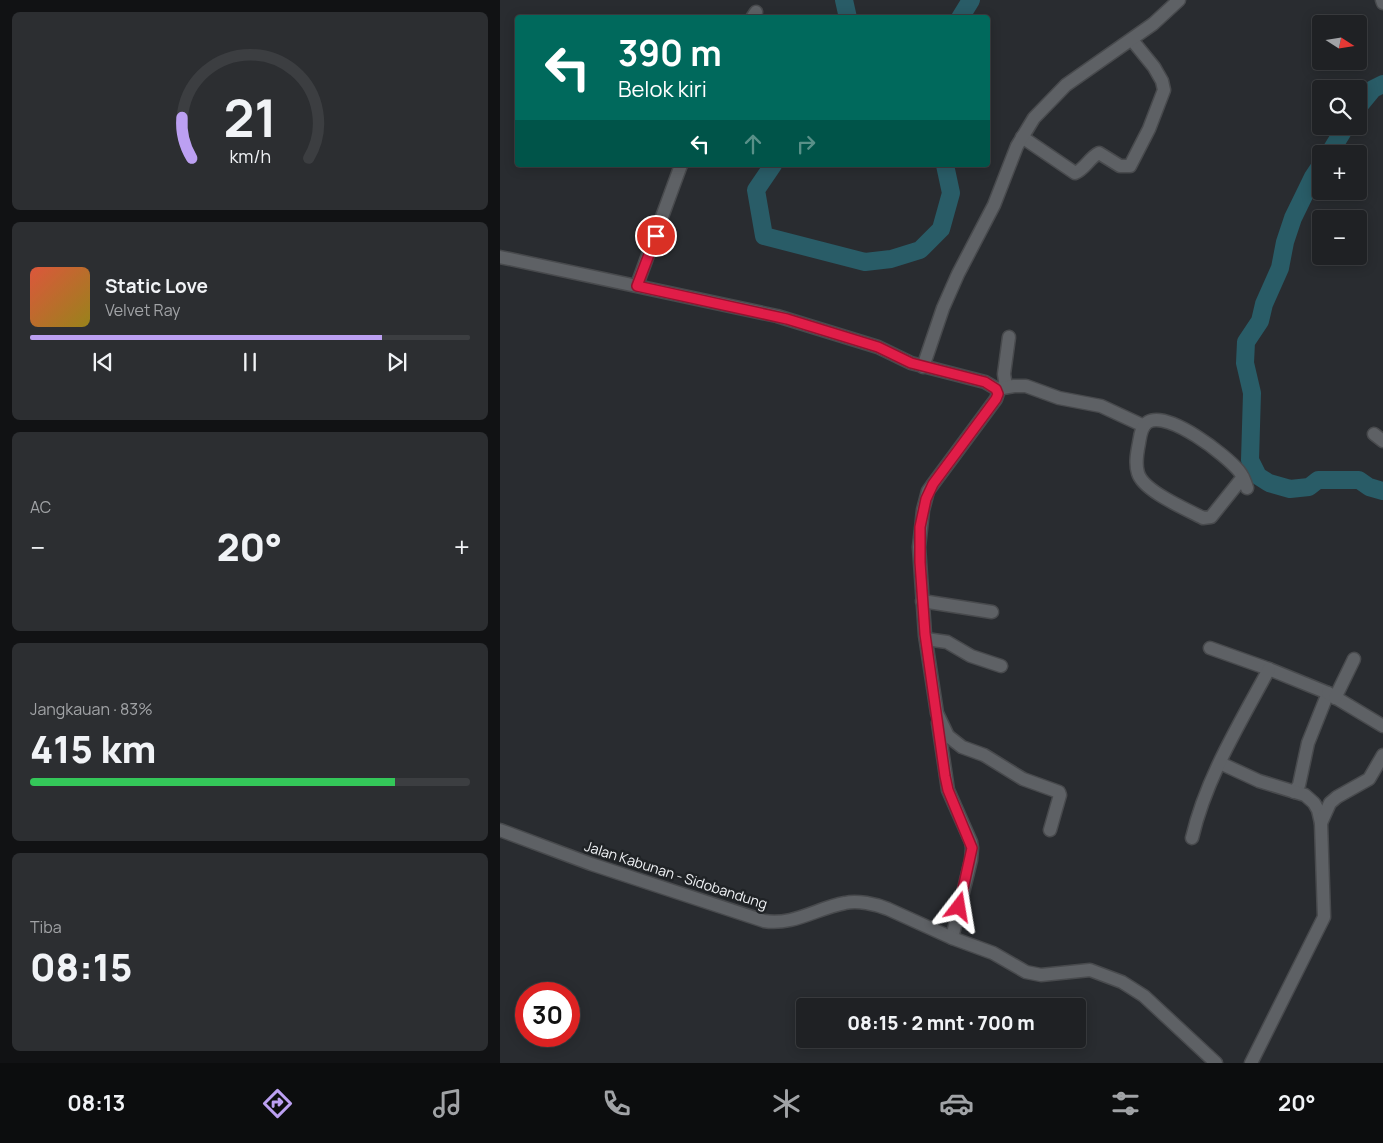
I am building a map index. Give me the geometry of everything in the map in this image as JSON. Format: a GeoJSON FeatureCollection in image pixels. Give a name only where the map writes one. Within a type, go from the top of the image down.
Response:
{"type":"FeatureCollection","features":[{"type":"Feature","properties":{"kind":"street"},"geometry":{"type":"LineString","coordinates":[[923,367],[943,308],[958,274],[994,205],[1022,137],[1034,118],[1062,89],[1086,70],[1154,24],[1179,0]]}},
{"type":"Feature","properties":{"kind":"street"},"geometry":{"type":"LineString","coordinates":[[1022,137],[1075,173],[1081,170],[1093,156],[1099,153],[1120,166],[1130,166],[1145,137],[1164,90],[1162,81],[1154,67],[1132,40]]}},
{"type":"Feature","properties":{"kind":"street"},"geometry":{"type":"LineString","coordinates":[[637,286],[680,167]]}},
{"type":"Feature","properties":{"kind":"street"},"geometry":{"type":"LineString","coordinates":[[500,257],[787,319],[878,347],[923,367],[978,380],[1001,388],[1026,386],[1066,400],[1093,404],[1125,416],[1144,426]]}},
{"type":"Feature","properties":{"kind":"street"},"geometry":{"type":"LineString","coordinates":[[952,938],[971,860],[972,848],[948,790],[926,639],[922,602],[920,537],[923,510],[928,491],[996,399],[1001,388],[1009,337]]}},
{"type":"Feature","properties":{"kind":"street"},"geometry":{"type":"LineString","coordinates":[[1155,421],[1169,422],[1183,428],[1234,465],[1245,482],[1211,517],[1203,518],[1149,488],[1141,480],[1138,475],[1136,462],[1144,426],[1148,422],[1155,421]]}},
{"type":"Feature","properties":{"kind":"street"},"geometry":{"type":"LineString","coordinates":[[922,602],[992,612]]}},
{"type":"Feature","properties":{"kind":"street"},"geometry":{"type":"LineString","coordinates":[[926,639],[947,642],[971,656],[1001,666]]}},
{"type":"Feature","properties":{"kind":"street"},"geometry":{"type":"LineString","coordinates":[[1210,648],[1269,669],[1332,695],[1383,726]]}},
{"type":"Feature","properties":{"kind":"street"},"geometry":{"type":"LineString","coordinates":[[1294,792],[1299,785],[1313,728],[1354,659]]}},
{"type":"Feature","properties":{"kind":"street"},"geometry":{"type":"LineString","coordinates":[[1192,838],[1203,798],[1269,669]]}},
{"type":"Feature","properties":{"kind":"street"},"geometry":{"type":"LineString","coordinates":[[937,713],[948,736],[962,747],[984,755],[1024,779],[1059,792],[1060,795],[1050,830]]}},
{"type":"Feature","properties":{"kind":"street"},"geometry":{"type":"LineString","coordinates":[[1321,823],[1330,803],[1369,779],[1383,756]]}},
{"type":"Feature","properties":{"kind":"street"},"geometry":{"type":"LineString","coordinates":[[1220,763],[1259,781],[1305,795],[1314,803],[1321,823],[1324,917],[1250,1063]]}},
{"type":"Feature","properties":{"kind":"street","name":"Jalan Kabunan - Sidobandung"},"geometry":{"type":"LineString","coordinates":[[500,830],[598,867],[764,921],[786,922],[845,903],[856,903],[885,908],[952,938],[993,953],[1018,968],[1036,975],[1090,970],[1122,982],[1144,996],[1216,1063]]}},
{"type":"Feature","properties":{"kind":"waterway"},"geometry":{"type":"LineString","coordinates":[[844,0],[847,15]]}},
{"type":"Feature","properties":{"kind":"waterway"},"geometry":{"type":"LineString","coordinates":[[962,15],[971,0]]}},
{"type":"Feature","properties":{"kind":"waterway"},"geometry":{"type":"LineString","coordinates":[[1367,96],[1373,89],[1383,84]]}},
{"type":"Feature","properties":{"kind":"waterway"},"geometry":{"type":"LineString","coordinates":[[1334,145],[1341,135]]}},
{"type":"Feature","properties":{"kind":"waterway"},"geometry":{"type":"LineString","coordinates":[[772,167],[756,190],[764,236],[865,262],[891,259],[920,250],[941,229],[951,193],[945,167]]}},
{"type":"Feature","properties":{"kind":"waterway"},"geometry":{"type":"LineString","coordinates":[[1312,179],[1293,218],[1285,242],[1280,268],[1264,304],[1260,321],[1246,342],[1245,363],[1252,393],[1250,460],[1258,476],[1269,483],[1290,489],[1309,487],[1318,480],[1359,480],[1369,487],[1383,491]]}},
{"type":"Feature","properties":{"kind":"route"},"geometry":{"type":"LineString","coordinates":[[656,236],[637,286],[787,319],[878,347],[911,363],[985,382],[996,389],[998,394],[996,399],[928,491],[920,527],[921,592],[925,634],[945,776],[948,790],[968,834],[972,848],[971,860],[959,907]]}}]}
